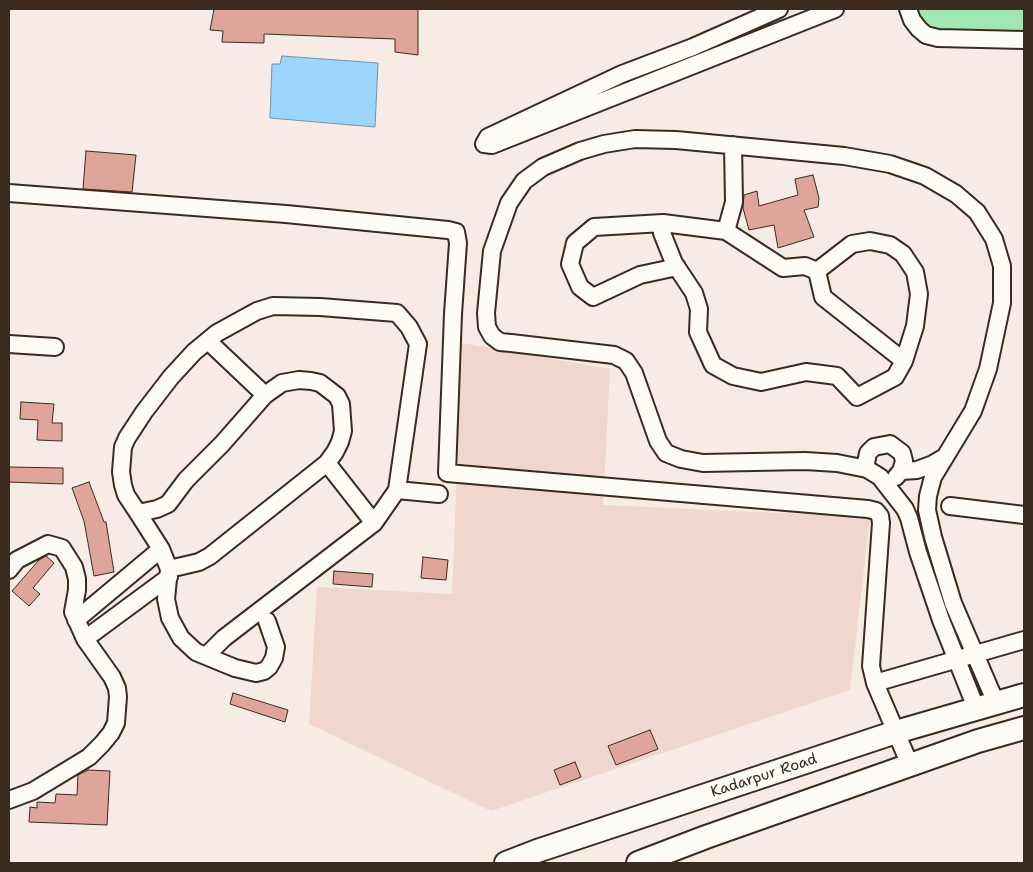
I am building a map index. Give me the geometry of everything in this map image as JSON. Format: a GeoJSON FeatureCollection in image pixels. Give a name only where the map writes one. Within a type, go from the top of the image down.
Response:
{"type":"FeatureCollection","features":[{"type":"Feature","properties":{"kind":"street"},"geometry":{"type":"LineString","coordinates":[[779,9],[693,47],[622,74],[584,94],[488,137],[484,144],[492,145],[835,9]]}},
{"type":"Feature","properties":{"kind":"street"},"geometry":{"type":"LineString","coordinates":[[908,9],[918,29],[926,35],[938,38],[1024,40]]}},
{"type":"Feature","properties":{"kind":"street"},"geometry":{"type":"LineString","coordinates":[[986,706],[957,660],[925,574],[905,509],[874,473],[866,463],[868,453],[874,446],[890,444],[902,453],[904,461],[897,477],[889,480],[874,473],[837,463],[806,461],[703,463],[681,460],[666,453],[658,441],[634,373],[626,362],[614,355],[500,342],[492,336],[487,327],[486,313],[492,252],[509,203],[524,181],[543,167],[580,151],[604,144],[635,140],[676,140],[844,156],[890,164],[926,176],[956,194],[977,212],[994,238],[1002,266],[1002,303],[988,369],[973,411],[933,477],[928,496],[927,510],[942,569],[957,614],[974,654],[986,706]]}},
{"type":"Feature","properties":{"kind":"street"},"geometry":{"type":"LineString","coordinates":[[726,231],[734,202],[733,145]]}},
{"type":"Feature","properties":{"kind":"street"},"geometry":{"type":"LineString","coordinates":[[9,193],[286,214],[456,232],[458,243],[453,314],[447,473],[868,508],[876,511],[880,516],[880,523],[871,666],[875,683],[910,765]]}},
{"type":"Feature","properties":{"kind":"street"},"geometry":{"type":"LineString","coordinates":[[662,222],[662,233],[677,267],[694,293],[699,309],[698,332],[713,365],[733,376],[761,382],[806,372],[837,376],[857,397],[895,377],[904,362],[915,326],[920,294],[915,272],[903,254],[890,245],[870,241],[852,244],[817,271]]}},
{"type":"Feature","properties":{"kind":"street"},"geometry":{"type":"LineString","coordinates":[[677,267],[640,275],[593,297],[580,287],[570,264],[575,243],[594,226],[662,222],[726,231],[783,268],[805,266],[817,271]]}},
{"type":"Feature","properties":{"kind":"street"},"geometry":{"type":"LineString","coordinates":[[817,271],[823,297],[904,362]]}},
{"type":"Feature","properties":{"kind":"street"},"geometry":{"type":"LineString","coordinates":[[207,655],[224,638],[374,522],[397,490],[418,344],[409,327],[397,312],[273,306],[257,311],[217,333],[194,352],[171,377],[127,438],[121,459],[122,485],[126,495],[161,549],[169,573],[166,599],[170,618],[180,638],[196,652],[235,668],[256,673],[264,671],[269,667],[274,658],[276,647],[267,621]]}},
{"type":"Feature","properties":{"kind":"street"},"geometry":{"type":"LineString","coordinates":[[208,341],[265,395]]}},
{"type":"Feature","properties":{"kind":"street"},"geometry":{"type":"LineString","coordinates":[[9,344],[55,347]]}},
{"type":"Feature","properties":{"kind":"street"},"geometry":{"type":"LineString","coordinates":[[85,639],[169,573],[210,556],[327,463],[340,442],[343,431],[341,404],[337,396],[320,383],[298,380],[282,383],[265,395],[222,444],[186,480],[168,504],[157,509],[138,513]]}},
{"type":"Feature","properties":{"kind":"street"},"geometry":{"type":"LineString","coordinates":[[901,471],[917,470],[945,457]]}},
{"type":"Feature","properties":{"kind":"street"},"geometry":{"type":"LineString","coordinates":[[327,463],[374,522]]}},
{"type":"Feature","properties":{"kind":"street"},"geometry":{"type":"LineString","coordinates":[[397,490],[439,494]]}},
{"type":"Feature","properties":{"kind":"street"},"geometry":{"type":"LineString","coordinates":[[950,506],[1024,515]]}},
{"type":"Feature","properties":{"kind":"street"},"geometry":{"type":"LineString","coordinates":[[9,570],[17,560],[48,544],[62,548],[74,567],[77,579],[73,612],[85,639],[112,677],[117,688],[118,709],[116,723],[102,744],[89,757],[33,791],[9,800]]}},
{"type":"Feature","properties":{"kind":"street"},"geometry":{"type":"LineString","coordinates":[[76,620],[161,549]]}},
{"type":"Feature","properties":{"kind":"street"},"geometry":{"type":"LineString","coordinates":[[925,574],[942,569]]}},
{"type":"Feature","properties":{"kind":"street"},"geometry":{"type":"LineString","coordinates":[[941,620],[957,614]]}},
{"type":"Feature","properties":{"kind":"street"},"geometry":{"type":"LineString","coordinates":[[875,683],[1024,640]]}},
{"type":"Feature","properties":{"kind":"street","name":"Kadarpur Road"},"geometry":{"type":"LineString","coordinates":[[506,863],[537,851],[896,732],[1024,695]]}},
{"type":"Feature","properties":{"kind":"street"},"geometry":{"type":"LineString","coordinates":[[638,863],[706,837],[978,741],[1024,728]]}},
{"type":"Feature","properties":{"kind":"shaded area"},"geometry":{"type":"Polygon","coordinates":[[[462,343],[610,369],[603,505],[870,517],[850,690],[491,811],[309,724],[317,587],[452,594],[462,343]]]}},
{"type":"Feature","properties":{"kind":"green space"},"geometry":{"type":"Polygon","coordinates":[[[913,9],[1024,9],[1024,35],[929,31],[913,9]]]}},
{"type":"Feature","properties":{"kind":"water"},"geometry":{"type":"Polygon","coordinates":[[[282,56],[378,63],[375,127],[270,118],[272,64],[280,64],[282,56]]]}},
{"type":"Feature","properties":{"kind":"building"},"geometry":{"type":"Polygon","coordinates":[[[214,9],[418,9],[418,55],[395,52],[395,39],[264,34],[264,43],[222,42],[223,31],[210,30],[214,9]]]}},
{"type":"Feature","properties":{"kind":"building"},"geometry":{"type":"Polygon","coordinates":[[[86,151],[136,155],[132,192],[83,189],[86,151]]]}},
{"type":"Feature","properties":{"kind":"building"},"geometry":{"type":"Polygon","coordinates":[[[813,175],[819,198],[818,207],[804,210],[814,237],[778,248],[774,225],[749,230],[743,208],[744,195],[757,191],[759,206],[798,195],[795,179],[813,175]]]}},
{"type":"Feature","properties":{"kind":"building"},"geometry":{"type":"Polygon","coordinates":[[[21,402],[54,404],[52,423],[62,423],[62,441],[37,440],[38,420],[20,419],[21,402]]]}},
{"type":"Feature","properties":{"kind":"building"},"geometry":{"type":"Polygon","coordinates":[[[9,467],[63,468],[63,484],[9,482],[9,467]]]}},
{"type":"Feature","properties":{"kind":"building"},"geometry":{"type":"Polygon","coordinates":[[[89,482],[104,522],[106,522],[114,572],[94,576],[84,521],[72,488],[89,482]]]}},
{"type":"Feature","properties":{"kind":"building"},"geometry":{"type":"Polygon","coordinates":[[[46,556],[54,563],[33,588],[40,594],[29,606],[12,591],[39,560],[46,556]]]}},
{"type":"Feature","properties":{"kind":"building"},"geometry":{"type":"Polygon","coordinates":[[[423,557],[448,560],[446,580],[421,578],[423,557]]]}},
{"type":"Feature","properties":{"kind":"building"},"geometry":{"type":"Polygon","coordinates":[[[334,571],[373,574],[372,587],[333,584],[334,571]]]}},
{"type":"Feature","properties":{"kind":"building"},"geometry":{"type":"Polygon","coordinates":[[[233,693],[288,710],[285,722],[230,704],[233,693]]]}},
{"type":"Feature","properties":{"kind":"building"},"geometry":{"type":"Polygon","coordinates":[[[650,730],[658,749],[616,765],[608,746],[650,730]]]}},
{"type":"Feature","properties":{"kind":"building"},"geometry":{"type":"Polygon","coordinates":[[[575,762],[581,777],[560,785],[554,770],[575,762]]]}},
{"type":"Feature","properties":{"kind":"building"},"geometry":{"type":"Polygon","coordinates":[[[88,770],[110,771],[107,825],[29,822],[30,807],[37,808],[37,802],[55,803],[56,794],[77,795],[78,775],[88,770]]]}}]}
